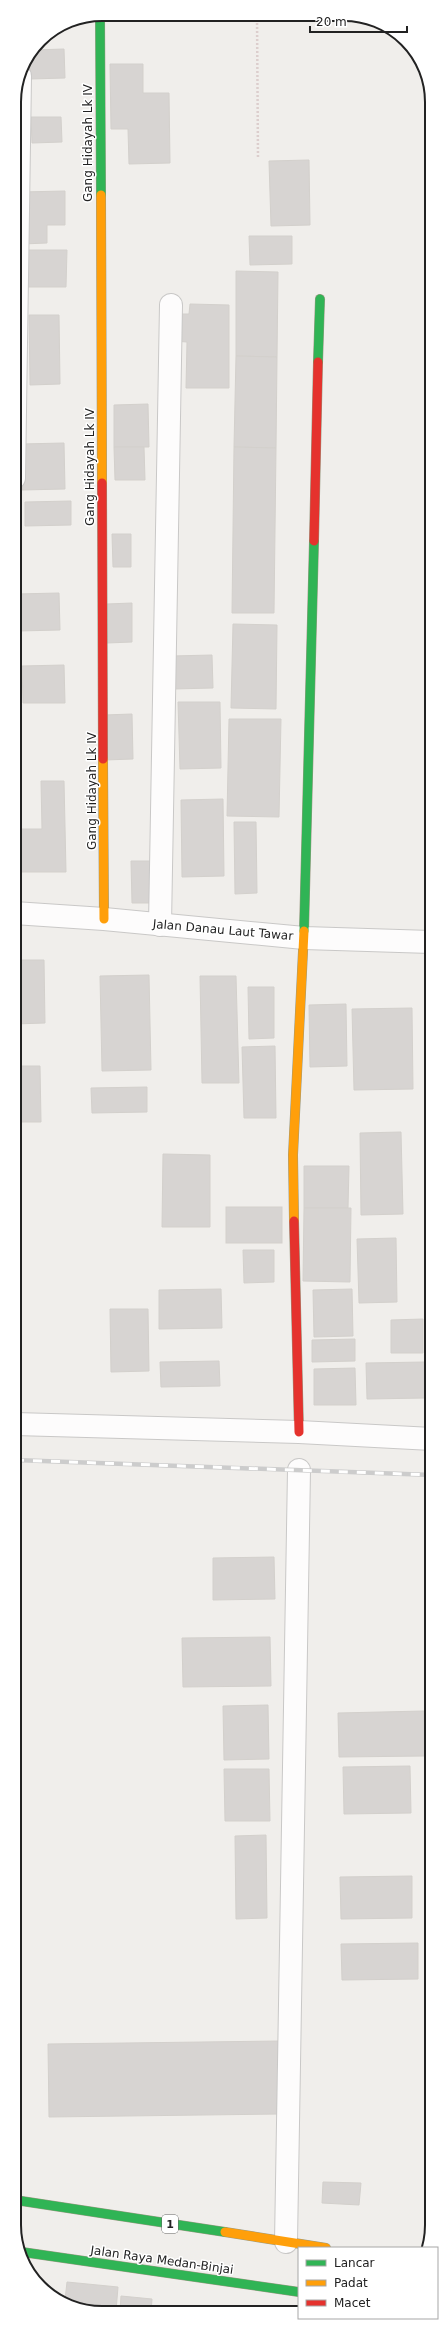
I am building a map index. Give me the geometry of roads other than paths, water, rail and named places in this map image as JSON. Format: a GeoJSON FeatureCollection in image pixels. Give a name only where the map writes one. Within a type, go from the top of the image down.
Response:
{"type":"FeatureCollection","features":[{"type":"Feature","properties":{"kind":"street","name":"Gang Hidayah Lk IV"},"geometry":{"type":"LineString","coordinates":[[100,21],[104,919]]}},
{"type":"Feature","properties":{"kind":"street"},"geometry":{"type":"LineString","coordinates":[[299,1432],[293,1155],[304,938],[320,299]]}},
{"type":"Feature","properties":{"kind":"street"},"geometry":{"type":"LineString","coordinates":[[160,925],[171,305]]}},
{"type":"Feature","properties":{"kind":"street","name":"Jalan Danau Laut Tawar"},"geometry":{"type":"LineString","coordinates":[[21,913],[104,919],[304,938],[425,942]]}},
{"type":"Feature","properties":{"kind":"street"},"geometry":{"type":"LineString","coordinates":[[21,1424],[299,1432],[425,1439]]}},
{"type":"Feature","properties":{"kind":"street"},"geometry":{"type":"LineString","coordinates":[[286,2242],[299,1470]]}},
{"type":"Feature","properties":{"kind":"street","name":"1"},"geometry":{"type":"LineString","coordinates":[[21,2201],[319,2247]]}},
{"type":"Feature","properties":{"kind":"street","name":"Jalan Raya Medan-Binjai"},"geometry":{"type":"LineString","coordinates":[[26,2253],[298,2292]]}},
{"type":"Feature","properties":{"kind":"railway"},"geometry":{"type":"LineString","coordinates":[[21,1460],[425,1475]]}}]}
